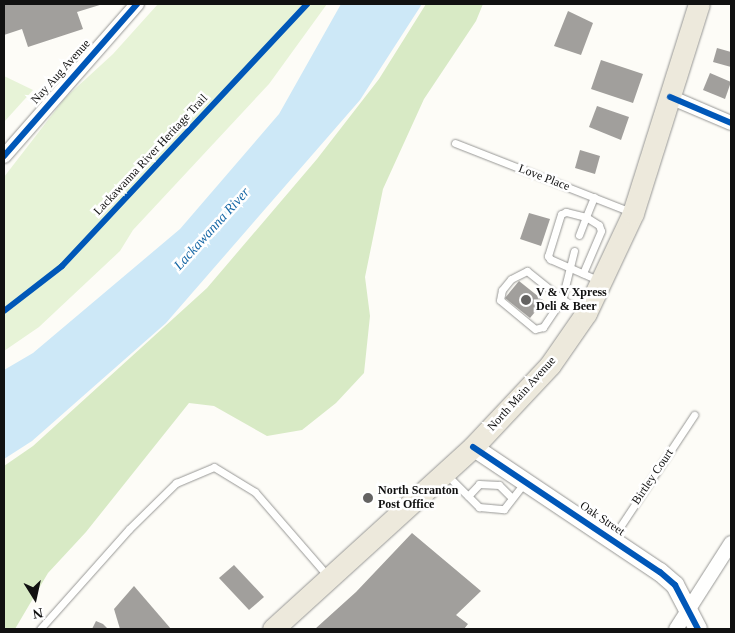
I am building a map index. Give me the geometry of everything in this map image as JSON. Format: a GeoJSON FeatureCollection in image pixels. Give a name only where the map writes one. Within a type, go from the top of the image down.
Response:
{"type":"FeatureCollection","features":[{"type":"Feature","properties":{"kind":"main road","name":"North Main Avenue"},"geometry":{"type":"LineString","coordinates":[[273,629],[446,474],[550,366],[586,313],[592,277],[633,213],[699,4]]}},
{"type":"Feature","properties":{"kind":"street","name":"Nay Aug Avenue"},"geometry":{"type":"LineString","coordinates":[[4,156],[137,4]]}},
{"type":"Feature","properties":{"kind":"street"},"geometry":{"type":"LineString","coordinates":[[670,97],[731,123]]}},
{"type":"Feature","properties":{"kind":"street","name":"Oak Street"},"geometry":{"type":"LineString","coordinates":[[473,447],[612,539],[676,585],[698,629]]}},
{"type":"Feature","properties":{"kind":"street"},"geometry":{"type":"LineString","coordinates":[[676,629],[731,543]]}},
{"type":"Feature","properties":{"kind":"lane","name":"Love Place"},"geometry":{"type":"LineString","coordinates":[[455,143],[633,213]]}},
{"type":"Feature","properties":{"kind":"lane"},"geometry":{"type":"LineString","coordinates":[[578,235],[594,197]]}},
{"type":"Feature","properties":{"kind":"lane"},"geometry":{"type":"LineString","coordinates":[[566,212],[586,217],[599,225],[600,231],[592,277],[550,260],[551,242],[561,214],[566,212]]}},
{"type":"Feature","properties":{"kind":"lane"},"geometry":{"type":"LineString","coordinates":[[574,251],[562,299],[542,327],[535,329],[500,300],[502,290],[511,279],[527,271],[562,299],[586,313]]}},
{"type":"Feature","properties":{"kind":"lane","name":"Birtley Court"},"geometry":{"type":"LineString","coordinates":[[612,539],[694,415]]}},
{"type":"Feature","properties":{"kind":"lane"},"geometry":{"type":"LineString","coordinates":[[40,629],[129,528],[176,483],[214,467],[255,492],[330,578]]}},
{"type":"Feature","properties":{"kind":"lane"},"geometry":{"type":"LineString","coordinates":[[446,474],[479,507],[504,509],[525,482]]}},
{"type":"Feature","properties":{"kind":"lane"},"geometry":{"type":"LineString","coordinates":[[468,496],[479,484],[499,485],[512,498]]}},
{"type":"Feature","properties":{"kind":"green space"},"geometry":{"type":"Polygon","coordinates":[[[158,4],[327,4],[269,84],[133,230],[120,251],[39,327],[4,351],[4,177],[65,98],[113,54],[158,4]]]}},
{"type":"Feature","properties":{"kind":"green space"},"geometry":{"type":"Polygon","coordinates":[[[426,4],[483,4],[476,21],[424,99],[383,189],[365,277],[370,316],[364,373],[336,403],[302,430],[267,436],[214,406],[189,403],[86,532],[48,573],[15,629],[4,629],[4,466],[33,446],[207,288],[317,159],[379,79],[426,4]]]}},
{"type":"Feature","properties":{"kind":"green space"},"geometry":{"type":"Polygon","coordinates":[[[4,76],[33,90],[4,122],[4,76]]]}},
{"type":"Feature","properties":{"kind":"water","name":"Lackawanna River"},"geometry":{"type":"Polygon","coordinates":[[[341,4],[422,4],[360,100],[166,323],[32,441],[4,459],[4,370],[33,353],[180,229],[279,114],[341,4]]]}},
{"type":"Feature","properties":{"kind":"building"},"geometry":{"type":"Polygon","coordinates":[[[4,4],[103,4],[77,12],[83,29],[28,47],[22,29],[4,35],[4,4]]]}},
{"type":"Feature","properties":{"kind":"building"},"geometry":{"type":"Polygon","coordinates":[[[568,11],[593,23],[581,55],[554,46],[568,11]]]}},
{"type":"Feature","properties":{"kind":"building"},"geometry":{"type":"Polygon","coordinates":[[[717,48],[731,52],[731,67],[713,62],[717,48]]]}},
{"type":"Feature","properties":{"kind":"building"},"geometry":{"type":"Polygon","coordinates":[[[601,60],[643,74],[633,103],[591,89],[601,60]]]}},
{"type":"Feature","properties":{"kind":"building"},"geometry":{"type":"Polygon","coordinates":[[[710,73],[731,82],[725,99],[703,90],[710,73]]]}},
{"type":"Feature","properties":{"kind":"building"},"geometry":{"type":"Polygon","coordinates":[[[597,106],[629,117],[621,140],[589,127],[597,106]]]}},
{"type":"Feature","properties":{"kind":"building"},"geometry":{"type":"Polygon","coordinates":[[[580,150],[600,156],[595,174],[575,168],[580,150]]]}},
{"type":"Feature","properties":{"kind":"building"},"geometry":{"type":"Polygon","coordinates":[[[529,213],[550,219],[541,246],[520,239],[529,213]]]}},
{"type":"Feature","properties":{"kind":"building"},"geometry":{"type":"Polygon","coordinates":[[[519,281],[544,301],[530,318],[505,298],[519,281]]]}},
{"type":"Feature","properties":{"kind":"building"},"geometry":{"type":"Polygon","coordinates":[[[412,533],[481,591],[456,615],[468,624],[464,629],[315,629],[356,592],[412,533]]]}},
{"type":"Feature","properties":{"kind":"building"},"geometry":{"type":"Polygon","coordinates":[[[234,565],[264,597],[249,610],[219,578],[234,565]]]}},
{"type":"Feature","properties":{"kind":"building"},"geometry":{"type":"Polygon","coordinates":[[[134,586],[171,629],[120,629],[114,609],[134,586]]]}},
{"type":"Feature","properties":{"kind":"building"},"geometry":{"type":"Polygon","coordinates":[[[96,621],[103,624],[108,629],[92,629],[96,621]]]}},
{"type":"Feature","properties":{"kind":"cycle path"},"geometry":{"type":"LineString","coordinates":[[4,156],[137,4]]}},
{"type":"Feature","properties":{"kind":"cycle path","name":"Lackawanna River Heritage Trail"},"geometry":{"type":"LineString","coordinates":[[4,311],[62,266],[307,4]]}},
{"type":"Feature","properties":{"kind":"cycle path"},"geometry":{"type":"LineString","coordinates":[[670,97],[731,123]]}},
{"type":"Feature","properties":{"kind":"cycle path"},"geometry":{"type":"LineString","coordinates":[[473,447],[660,572],[675,585],[698,629]]}},
{"type":"Feature","properties":{"kind":"place","name":"V & V Xpress Deli & Beer"},"geometry":{"type":"Point","coordinates":[526,300]}},
{"type":"Feature","properties":{"kind":"place","name":"North Scranton Post Office"},"geometry":{"type":"Point","coordinates":[368,498]}}]}
